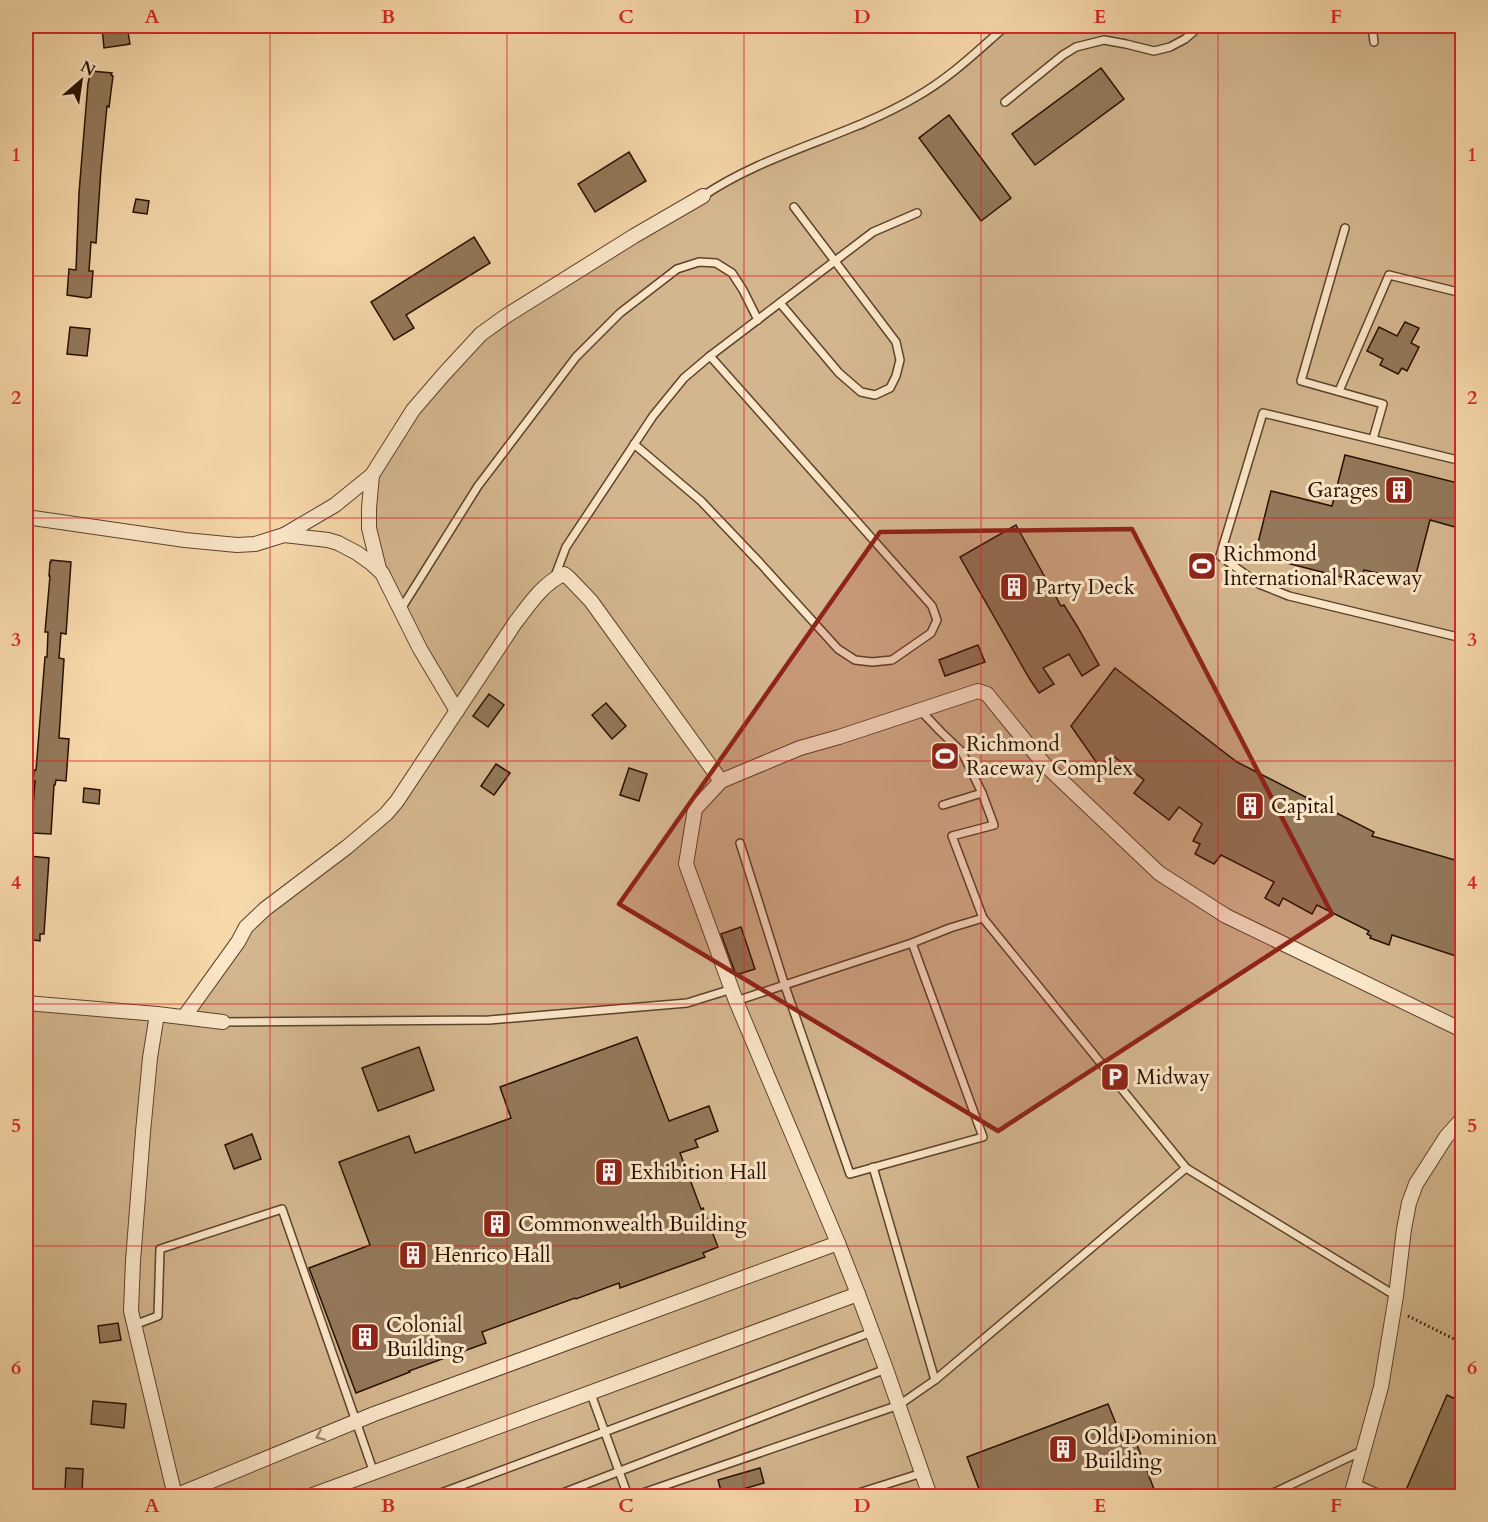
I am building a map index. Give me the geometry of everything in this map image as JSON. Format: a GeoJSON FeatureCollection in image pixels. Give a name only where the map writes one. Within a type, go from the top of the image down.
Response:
{"type":"FeatureCollection","features":[{"type":"Feature","properties":{"kind":"street"},"geometry":{"type":"LineString","coordinates":[[26,517],[185,540],[237,545],[255,544],[284,535],[335,505],[372,475],[412,410],[481,334],[634,236],[704,196]]}},
{"type":"Feature","properties":{"kind":"street"},"geometry":{"type":"LineString","coordinates":[[372,475],[369,528],[379,569]]}},
{"type":"Feature","properties":{"kind":"street"},"geometry":{"type":"LineString","coordinates":[[284,535],[338,543],[379,569],[420,649],[457,711]]}},
{"type":"Feature","properties":{"kind":"street"},"geometry":{"type":"LineString","coordinates":[[184,1017],[238,942],[246,927],[265,909],[348,847],[386,814],[397,801],[515,623],[554,578],[564,574],[591,601],[721,781]]}},
{"type":"Feature","properties":{"kind":"street"},"geometry":{"type":"LineString","coordinates":[[930,1497],[858,1294],[734,995],[686,864],[695,809],[721,781],[800,748],[978,691],[987,694],[1043,763],[1159,873],[1226,916],[1462,1030]]}},
{"type":"Feature","properties":{"kind":"street"},"geometry":{"type":"LineString","coordinates":[[26,1003],[223,1022]]}},
{"type":"Feature","properties":{"kind":"street"},"geometry":{"type":"LineString","coordinates":[[157,1014],[142,1132],[131,1311],[175,1496],[374,1414],[838,1243]]}},
{"type":"Feature","properties":{"kind":"street"},"geometry":{"type":"LineString","coordinates":[[1353,1490],[1381,1387],[1409,1203],[1416,1184],[1446,1137],[1462,1119]]}},
{"type":"Feature","properties":{"kind":"street"},"geometry":{"type":"LineString","coordinates":[[310,1497],[858,1294]]}},
{"type":"Feature","properties":{"kind":"lane"},"geometry":{"type":"LineString","coordinates":[[704,196],[725,181],[871,120],[916,98],[963,64],[1006,26]]}},
{"type":"Feature","properties":{"kind":"lane"},"geometry":{"type":"LineString","coordinates":[[1005,102],[1076,47],[1104,40],[1154,51],[1170,47],[1185,39],[1200,26]]}},
{"type":"Feature","properties":{"kind":"lane"},"geometry":{"type":"LineString","coordinates":[[1372,26],[1374,42]]}},
{"type":"Feature","properties":{"kind":"lane"},"geometry":{"type":"LineString","coordinates":[[780,303],[839,373],[861,392],[875,395],[890,388],[900,360],[896,342],[794,207]]}},
{"type":"Feature","properties":{"kind":"lane"},"geometry":{"type":"LineString","coordinates":[[554,578],[566,547],[652,416],[684,378],[873,232],[917,213]]}},
{"type":"Feature","properties":{"kind":"lane"},"geometry":{"type":"LineString","coordinates":[[1345,228],[1301,381],[1383,404],[1373,439]]}},
{"type":"Feature","properties":{"kind":"lane"},"geometry":{"type":"LineString","coordinates":[[401,609],[478,486],[576,357],[620,313],[677,268],[699,262],[716,263],[732,273],[758,320]]}},
{"type":"Feature","properties":{"kind":"lane"},"geometry":{"type":"LineString","coordinates":[[1339,392],[1389,275],[1462,293]]}},
{"type":"Feature","properties":{"kind":"lane"},"geometry":{"type":"LineString","coordinates":[[634,444],[701,501],[846,655],[855,660],[872,662],[891,660],[931,633],[937,620],[932,606],[710,356]]}},
{"type":"Feature","properties":{"kind":"lane"},"geometry":{"type":"LineString","coordinates":[[1462,461],[1263,413],[1220,556],[1259,584],[1289,596],[1462,638]]}},
{"type":"Feature","properties":{"kind":"lane"},"geometry":{"type":"LineString","coordinates":[[920,710],[962,752],[982,793],[994,825],[952,836],[983,918],[1186,1168],[1395,1303]]}},
{"type":"Feature","properties":{"kind":"lane"},"geometry":{"type":"LineString","coordinates":[[943,805],[982,793]]}},
{"type":"Feature","properties":{"kind":"lane"},"geometry":{"type":"LineString","coordinates":[[740,843],[785,986],[850,1174],[983,1137],[912,943]]}},
{"type":"Feature","properties":{"kind":"lane"},"geometry":{"type":"LineString","coordinates":[[223,1022],[489,1020],[687,1003],[785,986],[983,918]]}},
{"type":"Feature","properties":{"kind":"lane"},"geometry":{"type":"LineString","coordinates":[[873,1167],[935,1380]]}},
{"type":"Feature","properties":{"kind":"lane"},"geometry":{"type":"LineString","coordinates":[[634,1497],[898,1405],[935,1380],[1186,1168]]}},
{"type":"Feature","properties":{"kind":"lane"},"geometry":{"type":"LineString","coordinates":[[134,1325],[158,1316],[160,1249],[282,1209],[374,1473]]}},
{"type":"Feature","properties":{"kind":"lane"},"geometry":{"type":"LineString","coordinates":[[433,1497],[872,1332]]}},
{"type":"Feature","properties":{"kind":"lane"},"geometry":{"type":"LineString","coordinates":[[555,1497],[886,1369]]}},
{"type":"Feature","properties":{"kind":"lane"},"geometry":{"type":"LineString","coordinates":[[591,1394],[628,1497]]}},
{"type":"Feature","properties":{"kind":"lane"},"geometry":{"type":"LineString","coordinates":[[1267,1497],[1364,1450]]}},
{"type":"Feature","properties":{"kind":"lane"},"geometry":{"type":"LineString","coordinates":[[849,1497],[922,1473]]}},
{"type":"Feature","properties":{"kind":"lane"},"geometry":{"type":"LineString","coordinates":[[1353,1490],[1384,1497]]}},
{"type":"Feature","properties":{"kind":"path"},"geometry":{"type":"LineString","coordinates":[[1395,1303],[1462,1344]]}},
{"type":"Feature","properties":{"kind":"highlighted area"},"geometry":{"type":"Polygon","coordinates":[[[1132,529],[1332,914],[998,1131],[619,904],[880,532],[1132,529]]]}},
{"type":"Feature","properties":{"kind":"shaded area","name":"Richmond Raceway Complex"},"geometry":{"type":"Polygon","coordinates":[[[1011,26],[1462,26],[1462,1496],[26,1496],[26,1003],[184,1017],[246,927],[385,814],[456,711],[382,573],[369,508],[386,452],[481,334],[634,236],[785,151],[864,128],[958,69],[1011,26]]]}},
{"type":"Feature","properties":{"kind":"building"},"geometry":{"type":"Polygon","coordinates":[[[103,26],[127,26],[130,44],[104,48],[103,26]]]}},
{"type":"Feature","properties":{"kind":"building"},"geometry":{"type":"Polygon","coordinates":[[[1101,68],[1124,99],[1035,165],[1012,134],[1101,68]]]}},
{"type":"Feature","properties":{"kind":"building"},"geometry":{"type":"Polygon","coordinates":[[[91,71],[112,73],[113,76],[109,107],[107,106],[96,243],[91,242],[89,271],[93,271],[91,297],[87,298],[67,295],[69,269],[76,270],[79,193],[88,83],[91,71]]]}},
{"type":"Feature","properties":{"kind":"building"},"geometry":{"type":"Polygon","coordinates":[[[949,115],[1011,198],[981,221],[919,138],[949,115]]]}},
{"type":"Feature","properties":{"kind":"building"},"geometry":{"type":"Polygon","coordinates":[[[629,152],[646,181],[595,212],[578,184],[629,152]]]}},
{"type":"Feature","properties":{"kind":"building"},"geometry":{"type":"Polygon","coordinates":[[[136,199],[149,201],[147,214],[133,212],[136,199]]]}},
{"type":"Feature","properties":{"kind":"building"},"geometry":{"type":"Polygon","coordinates":[[[474,237],[490,263],[406,315],[414,328],[394,340],[371,302],[474,237]]]}},
{"type":"Feature","properties":{"kind":"building"},"geometry":{"type":"Polygon","coordinates":[[[1405,322],[1419,328],[1411,343],[1419,347],[1407,371],[1402,368],[1398,374],[1380,365],[1383,359],[1367,351],[1379,327],[1397,336],[1405,322]]]}},
{"type":"Feature","properties":{"kind":"building"},"geometry":{"type":"Polygon","coordinates":[[[70,327],[90,329],[87,356],[67,354],[70,327]]]}},
{"type":"Feature","properties":{"kind":"building"},"geometry":{"type":"Polygon","coordinates":[[[1345,455],[1462,484],[1462,529],[1430,520],[1414,582],[1364,570],[1361,582],[1255,555],[1271,491],[1332,506],[1345,455]]]}},
{"type":"Feature","properties":{"kind":"building","name":"Party Deck"},"geometry":{"type":"Polygon","coordinates":[[[1016,525],[1061,606],[1064,605],[1099,665],[1082,676],[1069,654],[1043,668],[1054,684],[1039,693],[960,557],[1016,525]]]}},
{"type":"Feature","properties":{"kind":"building"},"geometry":{"type":"Polygon","coordinates":[[[51,560],[71,562],[66,634],[61,633],[59,658],[64,659],[59,738],[69,739],[66,781],[56,780],[54,785],[51,834],[32,833],[32,822],[30,822],[45,657],[47,657],[48,632],[45,632],[51,560]]]}},
{"type":"Feature","properties":{"kind":"building"},"geometry":{"type":"Polygon","coordinates":[[[978,645],[985,662],[945,676],[939,660],[978,645]]]}},
{"type":"Feature","properties":{"kind":"building","name":"Capital"},"geometry":{"type":"Polygon","coordinates":[[[1115,668],[1237,762],[1374,832],[1372,836],[1462,862],[1462,958],[1392,935],[1389,945],[1370,938],[1371,936],[1367,934],[1369,931],[1317,905],[1312,914],[1283,898],[1279,906],[1265,898],[1274,882],[1221,855],[1214,864],[1195,854],[1200,844],[1193,841],[1202,824],[1179,807],[1169,820],[1134,793],[1144,780],[1113,756],[1099,766],[1071,726],[1115,668]]]}},
{"type":"Feature","properties":{"kind":"building"},"geometry":{"type":"Polygon","coordinates":[[[489,694],[504,705],[488,727],[473,716],[489,694]]]}},
{"type":"Feature","properties":{"kind":"building"},"geometry":{"type":"Polygon","coordinates":[[[606,703],[626,726],[612,739],[592,715],[606,703]]]}},
{"type":"Feature","properties":{"kind":"building"},"geometry":{"type":"Polygon","coordinates":[[[496,764],[510,773],[494,795],[481,786],[496,764]]]}},
{"type":"Feature","properties":{"kind":"building"},"geometry":{"type":"Polygon","coordinates":[[[629,768],[647,774],[639,801],[620,795],[629,768]]]}},
{"type":"Feature","properties":{"kind":"building"},"geometry":{"type":"Polygon","coordinates":[[[84,788],[100,790],[99,804],[83,802],[84,788]]]}},
{"type":"Feature","properties":{"kind":"building"},"geometry":{"type":"Polygon","coordinates":[[[29,856],[49,858],[44,934],[40,934],[40,941],[26,939],[29,856]]]}},
{"type":"Feature","properties":{"kind":"building"},"geometry":{"type":"Polygon","coordinates":[[[741,927],[755,969],[736,975],[721,934],[741,927]]]}},
{"type":"Feature","properties":{"kind":"building"},"geometry":{"type":"Polygon","coordinates":[[[637,1037],[669,1121],[709,1106],[718,1131],[695,1140],[698,1147],[680,1153],[718,1247],[703,1253],[705,1257],[620,1288],[619,1283],[482,1332],[486,1343],[356,1393],[309,1268],[370,1245],[339,1162],[409,1136],[415,1153],[511,1118],[500,1087],[637,1037]]]}},
{"type":"Feature","properties":{"kind":"building"},"geometry":{"type":"Polygon","coordinates":[[[419,1047],[434,1090],[378,1111],[362,1068],[419,1047]]]}},
{"type":"Feature","properties":{"kind":"building"},"geometry":{"type":"Polygon","coordinates":[[[252,1134],[261,1159],[234,1169],[225,1145],[252,1134]]]}},
{"type":"Feature","properties":{"kind":"building"},"geometry":{"type":"Polygon","coordinates":[[[118,1323],[121,1340],[100,1343],[98,1326],[118,1323]]]}},
{"type":"Feature","properties":{"kind":"building"},"geometry":{"type":"Polygon","coordinates":[[[1447,1395],[1462,1402],[1462,1497],[1403,1497],[1447,1395]]]}},
{"type":"Feature","properties":{"kind":"building"},"geometry":{"type":"Polygon","coordinates":[[[93,1401],[126,1404],[124,1428],[91,1424],[93,1401]]]}},
{"type":"Feature","properties":{"kind":"building","name":"Old Dominion Building"},"geometry":{"type":"Polygon","coordinates":[[[1108,1404],[1123,1441],[1134,1437],[1157,1497],[982,1497],[967,1457],[1108,1404]]]}},
{"type":"Feature","properties":{"kind":"building"},"geometry":{"type":"Polygon","coordinates":[[[66,1468],[83,1469],[82,1493],[65,1491],[66,1468]]]}},
{"type":"Feature","properties":{"kind":"building"},"geometry":{"type":"Polygon","coordinates":[[[760,1468],[764,1483],[722,1495],[718,1480],[760,1468]]]}},
{"type":"Feature","properties":{"kind":"place","name":"Garages"},"geometry":{"type":"Point","coordinates":[1399,490]}},
{"type":"Feature","properties":{"kind":"place","name":"Richmond International Raceway"},"geometry":{"type":"Point","coordinates":[1202,566]}},
{"type":"Feature","properties":{"kind":"place","name":"Party Deck"},"geometry":{"type":"Point","coordinates":[1014,587]}},
{"type":"Feature","properties":{"kind":"place","name":"Richmond Raceway Complex"},"geometry":{"type":"Point","coordinates":[945,756]}},
{"type":"Feature","properties":{"kind":"place","name":"Capital"},"geometry":{"type":"Point","coordinates":[1250,806]}},
{"type":"Feature","properties":{"kind":"place","name":"Midway"},"geometry":{"type":"Point","coordinates":[1115,1077]}},
{"type":"Feature","properties":{"kind":"place","name":"Exhibition Hall"},"geometry":{"type":"Point","coordinates":[609,1172]}},
{"type":"Feature","properties":{"kind":"place","name":"Commonwealth Building"},"geometry":{"type":"Point","coordinates":[497,1224]}},
{"type":"Feature","properties":{"kind":"place","name":"Henrico Hall"},"geometry":{"type":"Point","coordinates":[413,1255]}},
{"type":"Feature","properties":{"kind":"place","name":"Colonial Building"},"geometry":{"type":"Point","coordinates":[365,1337]}},
{"type":"Feature","properties":{"kind":"place","name":"Old Dominion Building"},"geometry":{"type":"Point","coordinates":[1063,1449]}}]}
